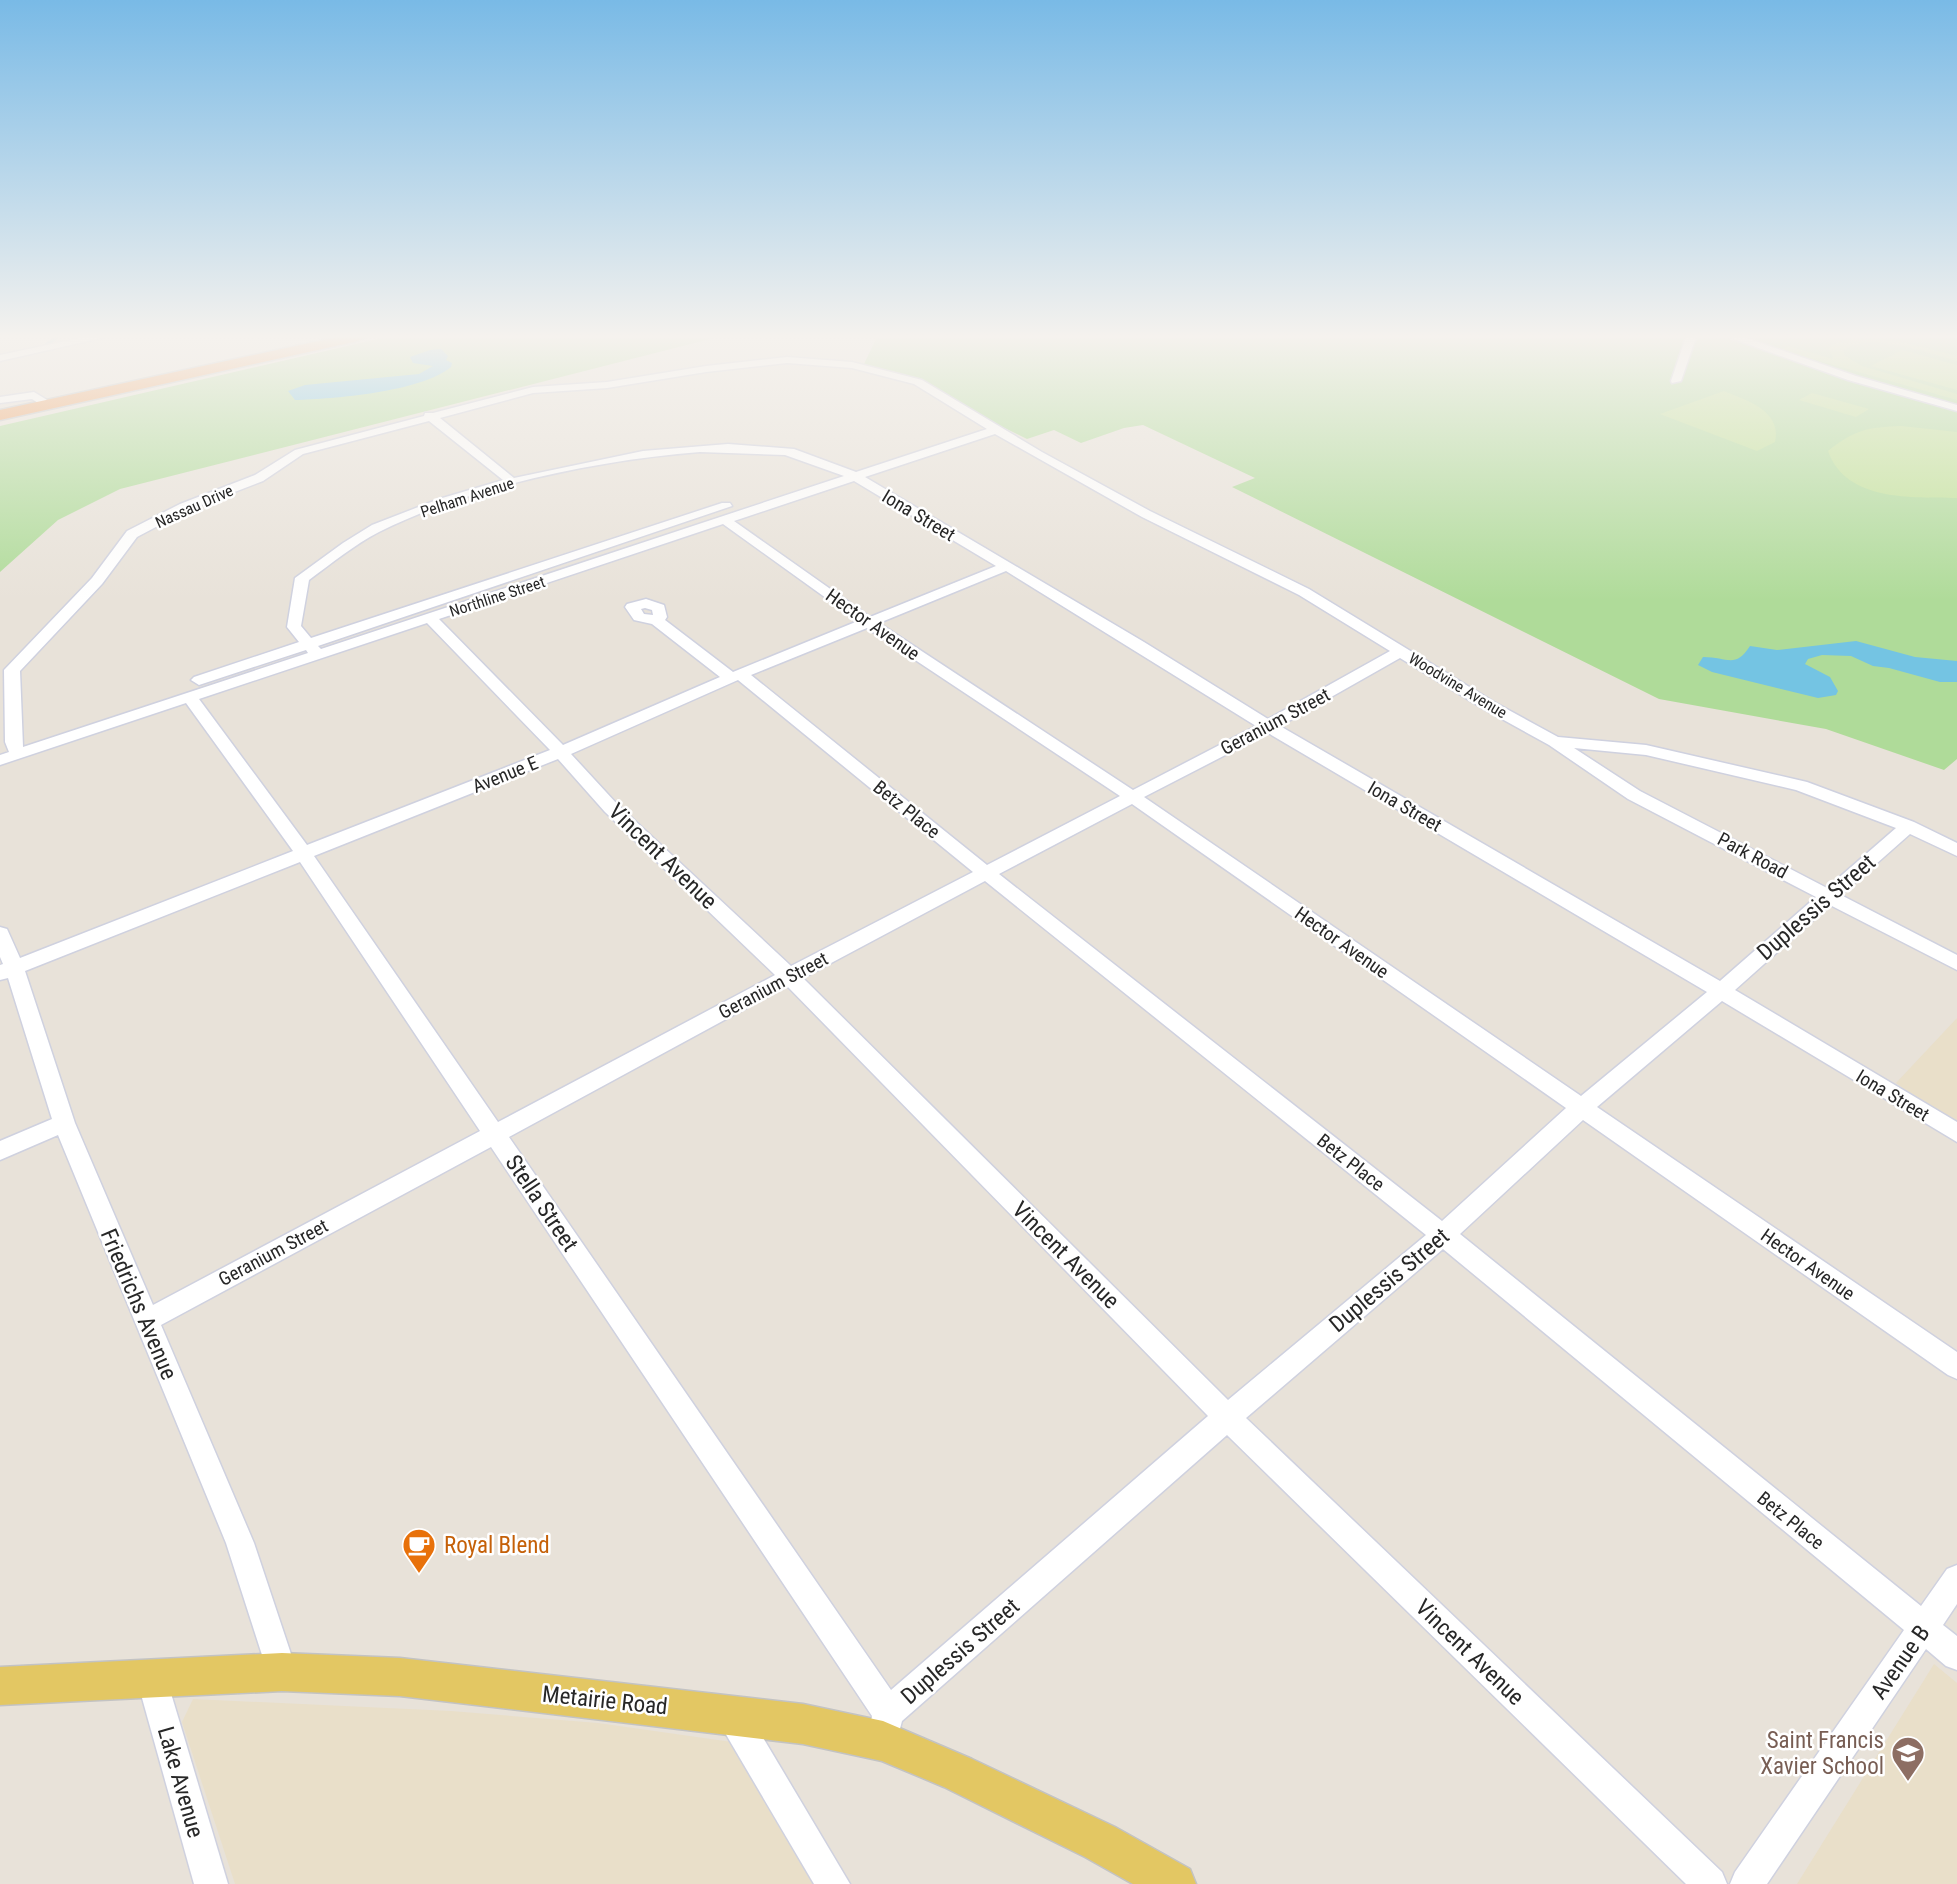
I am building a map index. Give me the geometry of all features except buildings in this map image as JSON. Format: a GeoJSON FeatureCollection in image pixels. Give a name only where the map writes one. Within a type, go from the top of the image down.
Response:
{"type":"FeatureCollection","features":[{"type":"Feature","properties":{"kind":"main road","name":"Metairie Road"},"geometry":{"type":"LineString","coordinates":[[0,1686],[282,1672],[400,1677],[803,1724],[886,1727],[958,1773],[1100,1842],[1175,1884]]}},
{"type":"Feature","properties":{"kind":"street","name":"Nassau Drive"},"geometry":{"type":"LineString","coordinates":[[10,748],[12,670],[97,581],[132,534],[184,507],[259,478],[299,452],[394,425]]}},
{"type":"Feature","properties":{"kind":"street"},"geometry":{"type":"LineString","coordinates":[[441,425],[511,481]]}},
{"type":"Feature","properties":{"kind":"street","name":"Northline Street"},"geometry":{"type":"LineString","coordinates":[[0,760],[10,748],[313,650],[967,425]]}},
{"type":"Feature","properties":{"kind":"street","name":"Nassau Drive"},"geometry":{"type":"LineString","coordinates":[[986,425],[994,430]]}},
{"type":"Feature","properties":{"kind":"street","name":"Northline Street"},"geometry":{"type":"LineString","coordinates":[[10,748],[189,697],[313,650],[430,618],[994,430]]}},
{"type":"Feature","properties":{"kind":"street","name":"Woodvine Avenue"},"geometry":{"type":"LineString","coordinates":[[994,430],[1146,514],[1304,592],[1554,741],[1646,750],[1801,786],[1908,826],[1957,850]]}},
{"type":"Feature","properties":{"kind":"street","name":"Pelham Avenue"},"geometry":{"type":"LineString","coordinates":[[313,650],[294,627],[302,578],[375,528],[460,496],[511,481],[613,459],[699,447],[786,451],[822,461],[855,476]]}},
{"type":"Feature","properties":{"kind":"street","name":"Iona Street"},"geometry":{"type":"LineString","coordinates":[[855,476],[1139,645],[1268,726],[1721,991],[1957,1133]]}},
{"type":"Feature","properties":{"kind":"street","name":"Hector Avenue"},"geometry":{"type":"LineString","coordinates":[[725,520],[868,622],[1131,796],[1957,1367]]}},
{"type":"Feature","properties":{"kind":"street","name":"Avenue E"},"geometry":{"type":"LineString","coordinates":[[7,970],[561,752],[868,622],[1006,567]]}},
{"type":"Feature","properties":{"kind":"street","name":"Vincent Avenue"},"geometry":{"type":"LineString","coordinates":[[430,618],[561,752],[611,808],[789,976],[1227,1418],[1710,1884]]}},
{"type":"Feature","properties":{"kind":"street","name":"Betz Place"},"geometry":{"type":"LineString","coordinates":[[656,620],[736,677],[1443,1235],[1957,1655]]}},
{"type":"Feature","properties":{"kind":"street","name":"Geranium Street"},"geometry":{"type":"LineString","coordinates":[[146,1321],[789,976],[1268,726],[1401,651]]}},
{"type":"Feature","properties":{"kind":"street","name":"Stella Street"},"geometry":{"type":"LineString","coordinates":[[189,697],[304,854],[494,1133],[886,1727]]}},
{"type":"Feature","properties":{"kind":"street","name":"Park Road"},"geometry":{"type":"LineString","coordinates":[[1554,741],[1634,795],[1957,963]]}},
{"type":"Feature","properties":{"kind":"street","name":"Duplessis Street"},"geometry":{"type":"LineString","coordinates":[[886,1727],[1227,1418],[1443,1235],[1581,1108],[1721,991],[1908,826]]}},
{"type":"Feature","properties":{"kind":"street","name":"Friedrichs Avenue"},"geometry":{"type":"LineString","coordinates":[[0,934],[7,970],[64,1122],[240,1543],[282,1672]]}},
{"type":"Feature","properties":{"kind":"street"},"geometry":{"type":"LineString","coordinates":[[0,1152],[64,1122]]}},
{"type":"Feature","properties":{"kind":"street","name":"Avenue B"},"geometry":{"type":"LineString","coordinates":[[1746,1884],[1957,1579]]}},
{"type":"Feature","properties":{"kind":"street","name":"Lake Avenue"},"geometry":{"type":"LineString","coordinates":[[152,1680],[211,1884]]}},
{"type":"Feature","properties":{"kind":"street"},"geometry":{"type":"LineString","coordinates":[[732,1714],[833,1884]]}},
{"type":"Feature","properties":{"kind":"shaded area"},"geometry":{"type":"Polygon","coordinates":[[[1957,1018],[1957,1125],[1930,1109],[1896,1083],[1957,1018]]]}},
{"type":"Feature","properties":{"kind":"shaded area","name":"Saint Francis Xavier School"},"geometry":{"type":"Polygon","coordinates":[[[1934,1664],[1957,1683],[1957,1884],[1797,1884],[1934,1664]]]}},
{"type":"Feature","properties":{"kind":"shaded area"},"geometry":{"type":"Polygon","coordinates":[[[193,1699],[451,1711],[598,1723],[732,1742],[818,1884],[235,1884],[182,1722],[193,1699]]]}},
{"type":"Feature","properties":{"kind":"green space"},"geometry":{"type":"Polygon","coordinates":[[[372,425],[120,489],[58,520],[0,572],[0,426],[372,425]]]}},
{"type":"Feature","properties":{"kind":"green space"},"geometry":{"type":"Polygon","coordinates":[[[998,425],[1957,425],[1957,759],[1944,770],[1826,729],[1659,699],[1232,487],[1255,478],[1143,425],[1124,428],[1081,443],[1054,430],[1027,439],[998,425]]]}},
{"type":"Feature","properties":{"kind":"green space"},"geometry":{"type":"Polygon","coordinates":[[[1689,425],[1774,425],[1775,442],[1757,451],[1689,425]]]}},
{"type":"Feature","properties":{"kind":"green space"},"geometry":{"type":"Polygon","coordinates":[[[1901,426],[1957,432],[1957,498],[1901,496],[1865,488],[1849,480],[1837,468],[1828,451],[1862,431],[1901,426]]]}},
{"type":"Feature","properties":{"kind":"water"},"geometry":{"type":"Polygon","coordinates":[[[1856,641],[1915,657],[1957,661],[1957,682],[1940,682],[1873,666],[1851,656],[1822,655],[1808,659],[1805,664],[1830,677],[1838,691],[1836,695],[1818,698],[1712,672],[1698,665],[1703,657],[1735,660],[1750,646],[1777,650],[1856,641]]]}},
{"type":"Feature","properties":{"kind":"place","name":"Royal Blend"},"geometry":{"type":"Point","coordinates":[419,1575]}},
{"type":"Feature","properties":{"kind":"place","name":"Saint Francis Xavier School"},"geometry":{"type":"Point","coordinates":[1908,1783]}}]}
